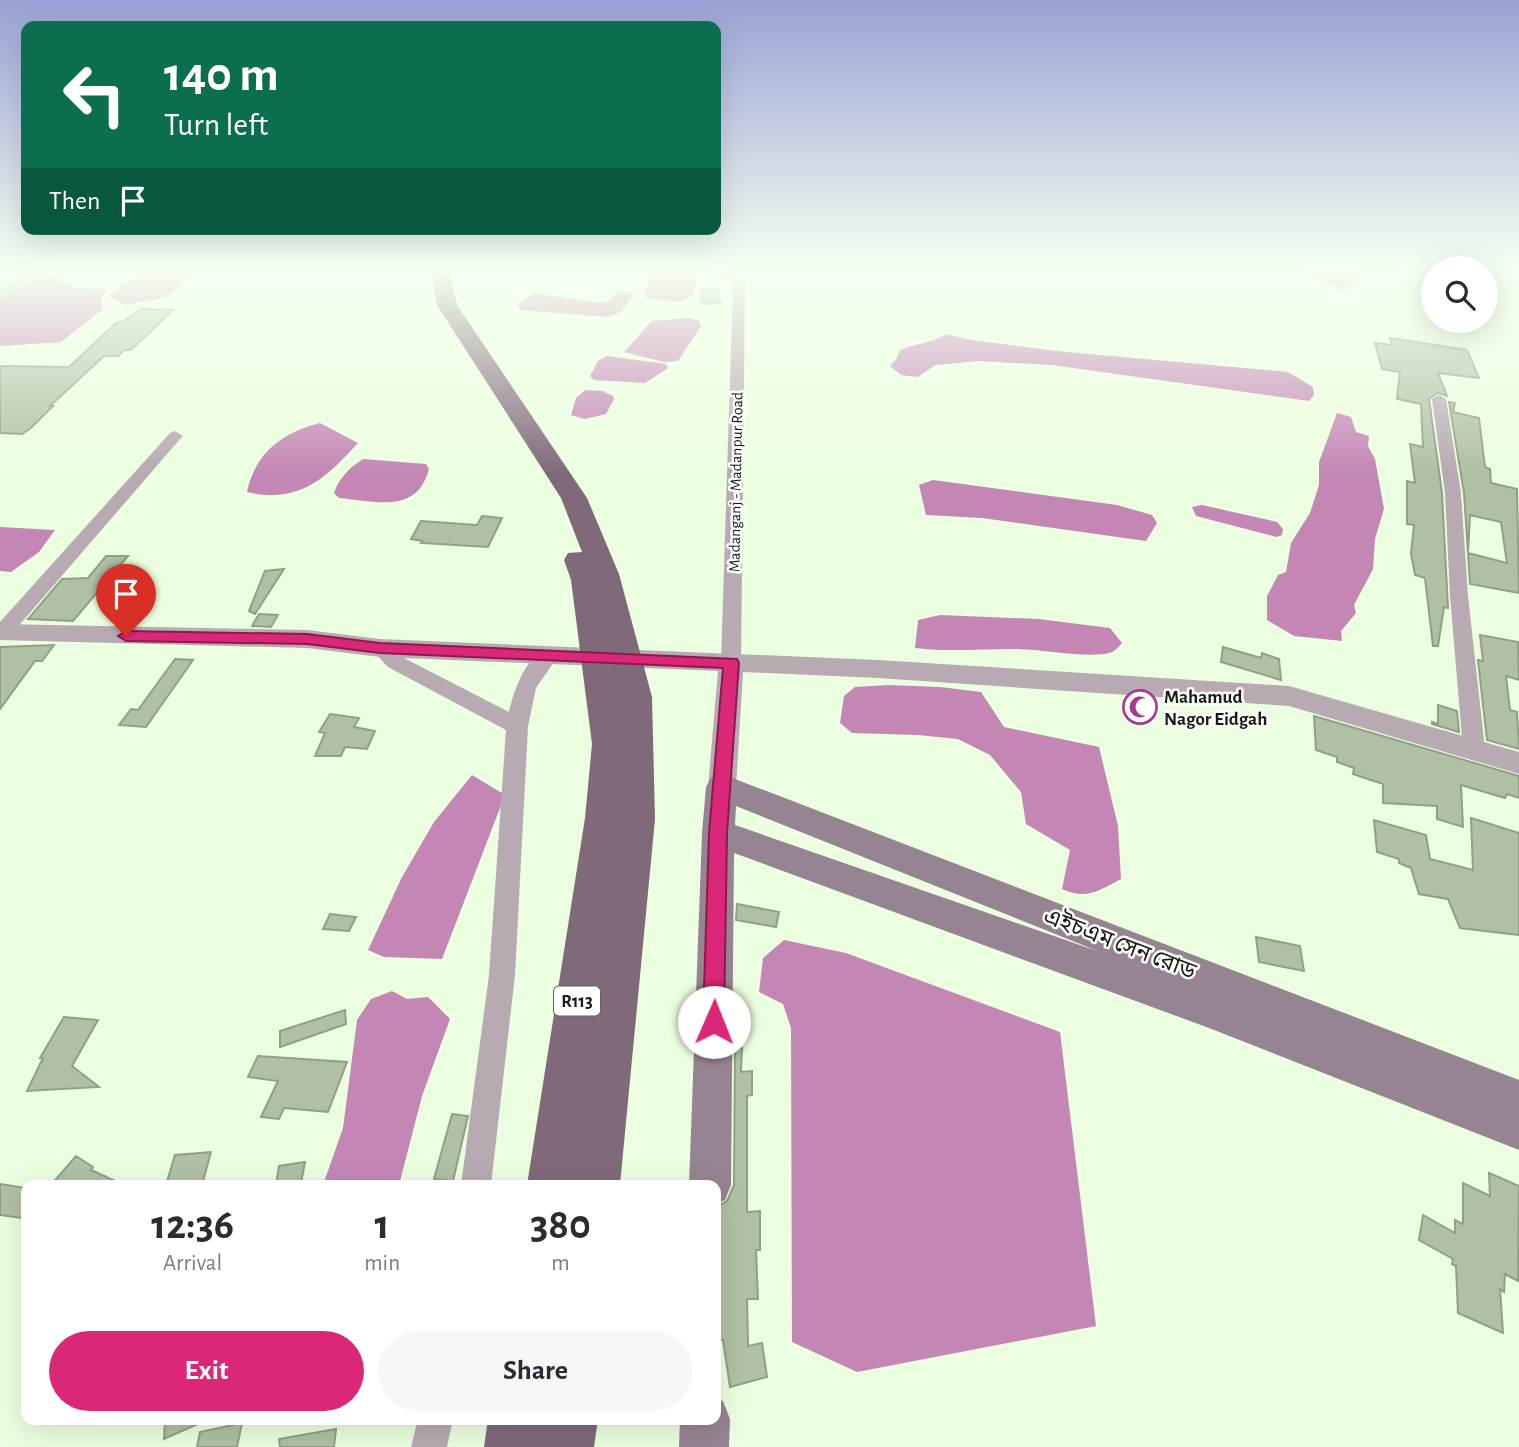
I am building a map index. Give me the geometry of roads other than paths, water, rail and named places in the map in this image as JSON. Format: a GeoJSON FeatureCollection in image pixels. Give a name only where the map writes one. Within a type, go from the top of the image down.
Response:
{"type":"FeatureCollection","features":[{"type":"Feature","properties":{"kind":"main road"},"geometry":{"type":"LineString","coordinates":[[451,339],[559,502],[620,698]]}},
{"type":"Feature","properties":{"kind":"main road"},"geometry":{"type":"LineString","coordinates":[[469,339],[573,498],[605,575],[620,698],[609,744],[620,818]]}},
{"type":"Feature","properties":{"kind":"main road"},"geometry":{"type":"LineString","coordinates":[[710,1180],[718,833],[722,787]]}},
{"type":"Feature","properties":{"kind":"main road","name":"এইচএম সেন রোড"},"geometry":{"type":"LineString","coordinates":[[722,787],[1519,1100]]}},
{"type":"Feature","properties":{"kind":"main road","name":"R113"},"geometry":{"type":"LineString","coordinates":[[552,1180],[620,818]]}},
{"type":"Feature","properties":{"kind":"main road","name":"R113"},"geometry":{"type":"LineString","coordinates":[[596,1180],[620,818]]}},
{"type":"Feature","properties":{"kind":"main road","name":"এইচএম সেন রোড"},"geometry":{"type":"LineString","coordinates":[[718,833],[1209,1009],[1519,1129]]}},
{"type":"Feature","properties":{"kind":"main road"},"geometry":{"type":"LineString","coordinates":[[512,1447],[515,1425]]}},
{"type":"Feature","properties":{"kind":"main road"},"geometry":{"type":"LineString","coordinates":[[566,1447],[568,1425]]}},
{"type":"Feature","properties":{"kind":"main road"},"geometry":{"type":"LineString","coordinates":[[704,1447],[705,1425]]}},
{"type":"Feature","properties":{"kind":"street","name":"Madanganj - Madanpur Road"},"geometry":{"type":"LineString","coordinates":[[731,663],[738,339]]}},
{"type":"Feature","properties":{"kind":"street"},"geometry":{"type":"LineString","coordinates":[[1438,399],[1453,493],[1459,596],[1474,750]]}},
{"type":"Feature","properties":{"kind":"street"},"geometry":{"type":"LineString","coordinates":[[1,632],[175,436]]}},
{"type":"Feature","properties":{"kind":"street"},"geometry":{"type":"LineString","coordinates":[[1,632],[307,639],[380,648],[892,670],[1289,696],[1519,763]]}},
{"type":"Feature","properties":{"kind":"street"},"geometry":{"type":"LineString","coordinates":[[380,648],[395,662],[517,726]]}},
{"type":"Feature","properties":{"kind":"street"},"geometry":{"type":"LineString","coordinates":[[477,1180],[502,975],[517,726],[522,691],[531,673],[548,656]]}},
{"type":"Feature","properties":{"kind":"street"},"geometry":{"type":"LineString","coordinates":[[722,787],[731,663]]}},
{"type":"Feature","properties":{"kind":"street"},"geometry":{"type":"LineString","coordinates":[[429,1447],[434,1425]]}},
{"type":"Feature","properties":{"kind":"place","name":"Mahamud Nagor Eidgah"},"geometry":{"type":"Point","coordinates":[1140,707]}}]}
